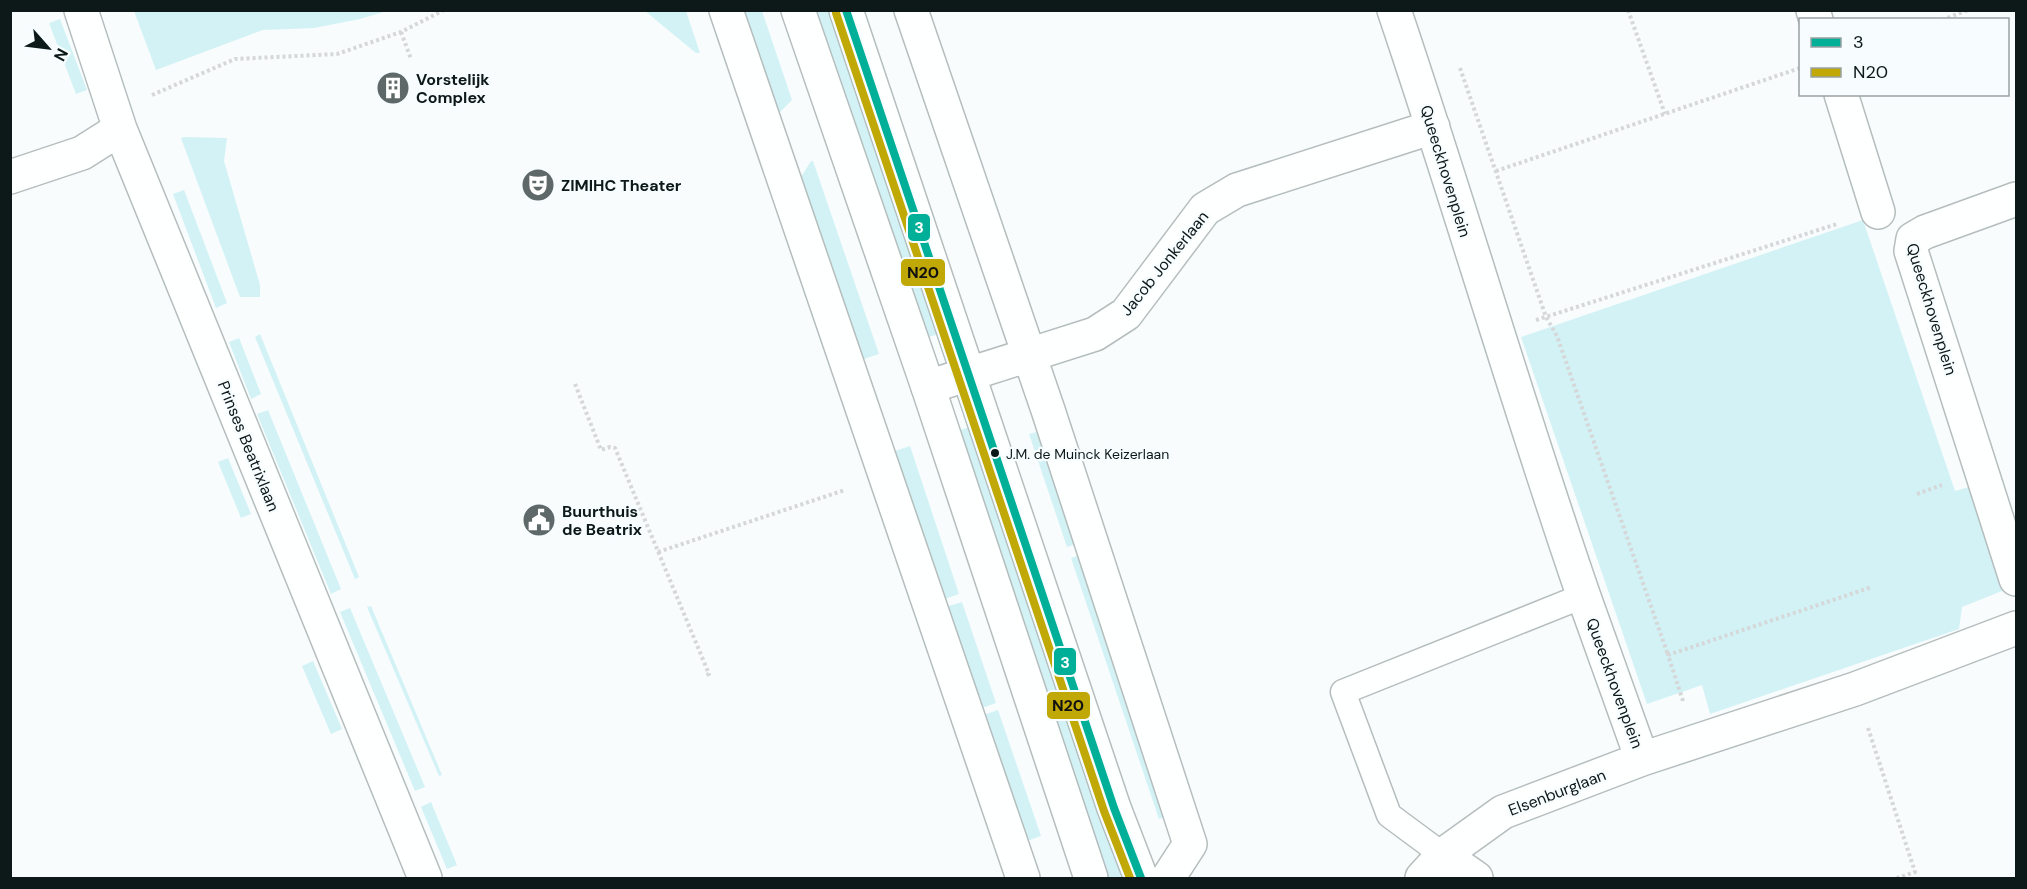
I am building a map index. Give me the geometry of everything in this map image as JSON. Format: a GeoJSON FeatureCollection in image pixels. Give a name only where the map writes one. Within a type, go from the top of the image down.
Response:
{"type":"FeatureCollection","features":[{"type":"Feature","properties":{"kind":"street","name":"Prinses Beatrixlaan"},"geometry":{"type":"LineString","coordinates":[[81,10],[120,129],[425,879]]}},
{"type":"Feature","properties":{"kind":"street"},"geometry":{"type":"LineString","coordinates":[[726,10],[1023,879]]}},
{"type":"Feature","properties":{"kind":"street"},"geometry":{"type":"LineString","coordinates":[[798,10],[928,387],[1091,879]]}},
{"type":"Feature","properties":{"kind":"street"},"geometry":{"type":"LineString","coordinates":[[846,10],[1114,808],[1141,879]]}},
{"type":"Feature","properties":{"kind":"street"},"geometry":{"type":"LineString","coordinates":[[911,10],[1028,354],[1190,844],[1168,879]]}},
{"type":"Feature","properties":{"kind":"street","name":"Queeckhovenplein"},"geometry":{"type":"LineString","coordinates":[[1394,10],[1584,596],[1642,759],[1855,688],[2016,628]]}},
{"type":"Feature","properties":{"kind":"street"},"geometry":{"type":"LineString","coordinates":[[1841,96],[1878,212]]}},
{"type":"Feature","properties":{"kind":"street","name":"Jacob Jonkerlaan"},"geometry":{"type":"LineString","coordinates":[[928,387],[1095,334],[1126,314],[1205,209],[1237,190],[1433,127]]}},
{"type":"Feature","properties":{"kind":"street"},"geometry":{"type":"LineString","coordinates":[[10,177],[82,153],[120,129]]}},
{"type":"Feature","properties":{"kind":"street","name":"Queeckhovenplein"},"geometry":{"type":"LineString","coordinates":[[2016,200],[1925,232],[1913,239],[1911,251],[2016,579]]}},
{"type":"Feature","properties":{"kind":"street","name":"Elsenburglaan"},"geometry":{"type":"LineString","coordinates":[[1432,867],[1503,812],[1642,759]]}},
{"type":"Feature","properties":{"kind":"street"},"geometry":{"type":"LineString","coordinates":[[1432,867],[1476,879]]}},
{"type":"Feature","properties":{"kind":"lane"},"geometry":{"type":"LineString","coordinates":[[1432,867],[1389,815],[1343,692],[1584,596]]}},
{"type":"Feature","properties":{"kind":"path"},"geometry":{"type":"LineString","coordinates":[[120,129],[138,101],[235,59],[337,54],[401,32],[444,10]]}},
{"type":"Feature","properties":{"kind":"path"},"geometry":{"type":"LineString","coordinates":[[1628,10],[1665,114]]}},
{"type":"Feature","properties":{"kind":"path"},"geometry":{"type":"LineString","coordinates":[[1947,18],[1968,10]]}},
{"type":"Feature","properties":{"kind":"path"},"geometry":{"type":"LineString","coordinates":[[401,32],[411,59]]}},
{"type":"Feature","properties":{"kind":"path"},"geometry":{"type":"LineString","coordinates":[[1458,62],[1546,317],[1557,336],[1696,742]]}},
{"type":"Feature","properties":{"kind":"path"},"geometry":{"type":"LineString","coordinates":[[1496,171],[1799,68]]}},
{"type":"Feature","properties":{"kind":"path"},"geometry":{"type":"LineString","coordinates":[[1498,332],[1780,241],[1878,212]]}},
{"type":"Feature","properties":{"kind":"path"},"geometry":{"type":"LineString","coordinates":[[575,384],[601,450],[615,448],[709,674],[704,676]]}},
{"type":"Feature","properties":{"kind":"path"},"geometry":{"type":"LineString","coordinates":[[658,552],[885,477]]}},
{"type":"Feature","properties":{"kind":"path"},"geometry":{"type":"LineString","coordinates":[[1668,655],[1872,587]]}},
{"type":"Feature","properties":{"kind":"path"},"geometry":{"type":"LineString","coordinates":[[1855,688],[1915,872],[1897,879]]}},
{"type":"Feature","properties":{"kind":"shaded area"},"geometry":{"type":"Polygon","coordinates":[[[134,11],[387,11],[314,28],[263,30],[156,70],[134,11]]]}},
{"type":"Feature","properties":{"kind":"shaded area"},"geometry":{"type":"Polygon","coordinates":[[[645,11],[686,11],[700,53],[696,53],[645,11]]]}},
{"type":"Feature","properties":{"kind":"shaded area"},"geometry":{"type":"Polygon","coordinates":[[[738,11],[762,11],[792,100],[778,114],[738,11]]]}},
{"type":"Feature","properties":{"kind":"shaded area"},"geometry":{"type":"Polygon","coordinates":[[[809,11],[833,11],[943,333],[921,339],[809,11]]]}},
{"type":"Feature","properties":{"kind":"shaded area"},"geometry":{"type":"Polygon","coordinates":[[[60,19],[87,90],[76,94],[49,23],[60,19]]]}},
{"type":"Feature","properties":{"kind":"shaded area"},"geometry":{"type":"Polygon","coordinates":[[[181,138],[227,138],[224,161],[260,285],[260,297],[240,297],[181,138]]]}},
{"type":"Feature","properties":{"kind":"shaded area"},"geometry":{"type":"Polygon","coordinates":[[[813,161],[879,354],[858,361],[798,182],[813,161]]]}},
{"type":"Feature","properties":{"kind":"shaded area"},"geometry":{"type":"Polygon","coordinates":[[[184,190],[227,303],[216,308],[173,194],[184,190]]]}},
{"type":"Feature","properties":{"kind":"shaded area"},"geometry":{"type":"Polygon","coordinates":[[[1863,220],[1955,491],[1972,486],[2003,576],[2002,591],[1962,607],[1959,629],[1710,714],[1702,685],[1647,704],[1521,337],[1863,220]]]}},
{"type":"Feature","properties":{"kind":"shaded area"},"geometry":{"type":"Polygon","coordinates":[[[260,334],[359,577],[355,579],[255,337],[260,334]]]}},
{"type":"Feature","properties":{"kind":"shaded area"},"geometry":{"type":"Polygon","coordinates":[[[239,338],[261,394],[251,399],[229,342],[239,338]]]}},
{"type":"Feature","properties":{"kind":"shaded area"},"geometry":{"type":"Polygon","coordinates":[[[268,410],[341,589],[331,594],[257,414],[268,410]]]}},
{"type":"Feature","properties":{"kind":"shaded area"},"geometry":{"type":"Polygon","coordinates":[[[974,426],[1127,878],[1103,878],[956,431],[974,426]]]}},
{"type":"Feature","properties":{"kind":"shaded area"},"geometry":{"type":"Polygon","coordinates":[[[1041,431],[1079,543],[1067,547],[1029,434],[1041,431]]]}},
{"type":"Feature","properties":{"kind":"shaded area"},"geometry":{"type":"Polygon","coordinates":[[[910,446],[959,594],[939,601],[889,453],[910,446]]]}},
{"type":"Feature","properties":{"kind":"shaded area"},"geometry":{"type":"Polygon","coordinates":[[[228,458],[251,514],[241,518],[218,462],[228,458]]]}},
{"type":"Feature","properties":{"kind":"shaded area"},"geometry":{"type":"Polygon","coordinates":[[[1083,554],[1171,815],[1159,819],[1071,558],[1083,554]]]}},
{"type":"Feature","properties":{"kind":"shaded area"},"geometry":{"type":"Polygon","coordinates":[[[962,602],[996,703],[976,710],[942,608],[962,602]]]}},
{"type":"Feature","properties":{"kind":"shaded area"},"geometry":{"type":"Polygon","coordinates":[[[371,606],[442,775],[439,776],[367,607],[371,606]]]}},
{"type":"Feature","properties":{"kind":"shaded area"},"geometry":{"type":"Polygon","coordinates":[[[350,608],[425,787],[415,791],[340,612],[350,608]]]}},
{"type":"Feature","properties":{"kind":"shaded area"},"geometry":{"type":"Polygon","coordinates":[[[313,661],[342,729],[331,734],[302,666],[313,661]]]}},
{"type":"Feature","properties":{"kind":"shaded area"},"geometry":{"type":"Polygon","coordinates":[[[998,710],[1041,836],[1021,843],[978,717],[998,710]]]}},
{"type":"Feature","properties":{"kind":"shaded area"},"geometry":{"type":"Polygon","coordinates":[[[431,802],[457,865],[447,869],[421,807],[431,802]]]}},
{"type":"Feature","properties":{"kind":"transit line","name":"3"},"geometry":{"type":"LineString","coordinates":[[846,10],[1114,808],[1141,878]]}},
{"type":"Feature","properties":{"kind":"transit line","name":"N20"},"geometry":{"type":"LineString","coordinates":[[836,13],[1104,811],[1130,878]]}},
{"type":"Feature","properties":{"kind":"place","name":"Vorstelijk Complex"},"geometry":{"type":"Point","coordinates":[393,88]}},
{"type":"Feature","properties":{"kind":"place","name":"ZIMIHC Theater"},"geometry":{"type":"Point","coordinates":[538,185]}},
{"type":"Feature","properties":{"kind":"place","name":"J.M. de Muinck Keizerlaan"},"geometry":{"type":"Point","coordinates":[995,453]}},
{"type":"Feature","properties":{"kind":"place","name":"Buurthuis de Beatrix"},"geometry":{"type":"Point","coordinates":[539,520]}}]}
